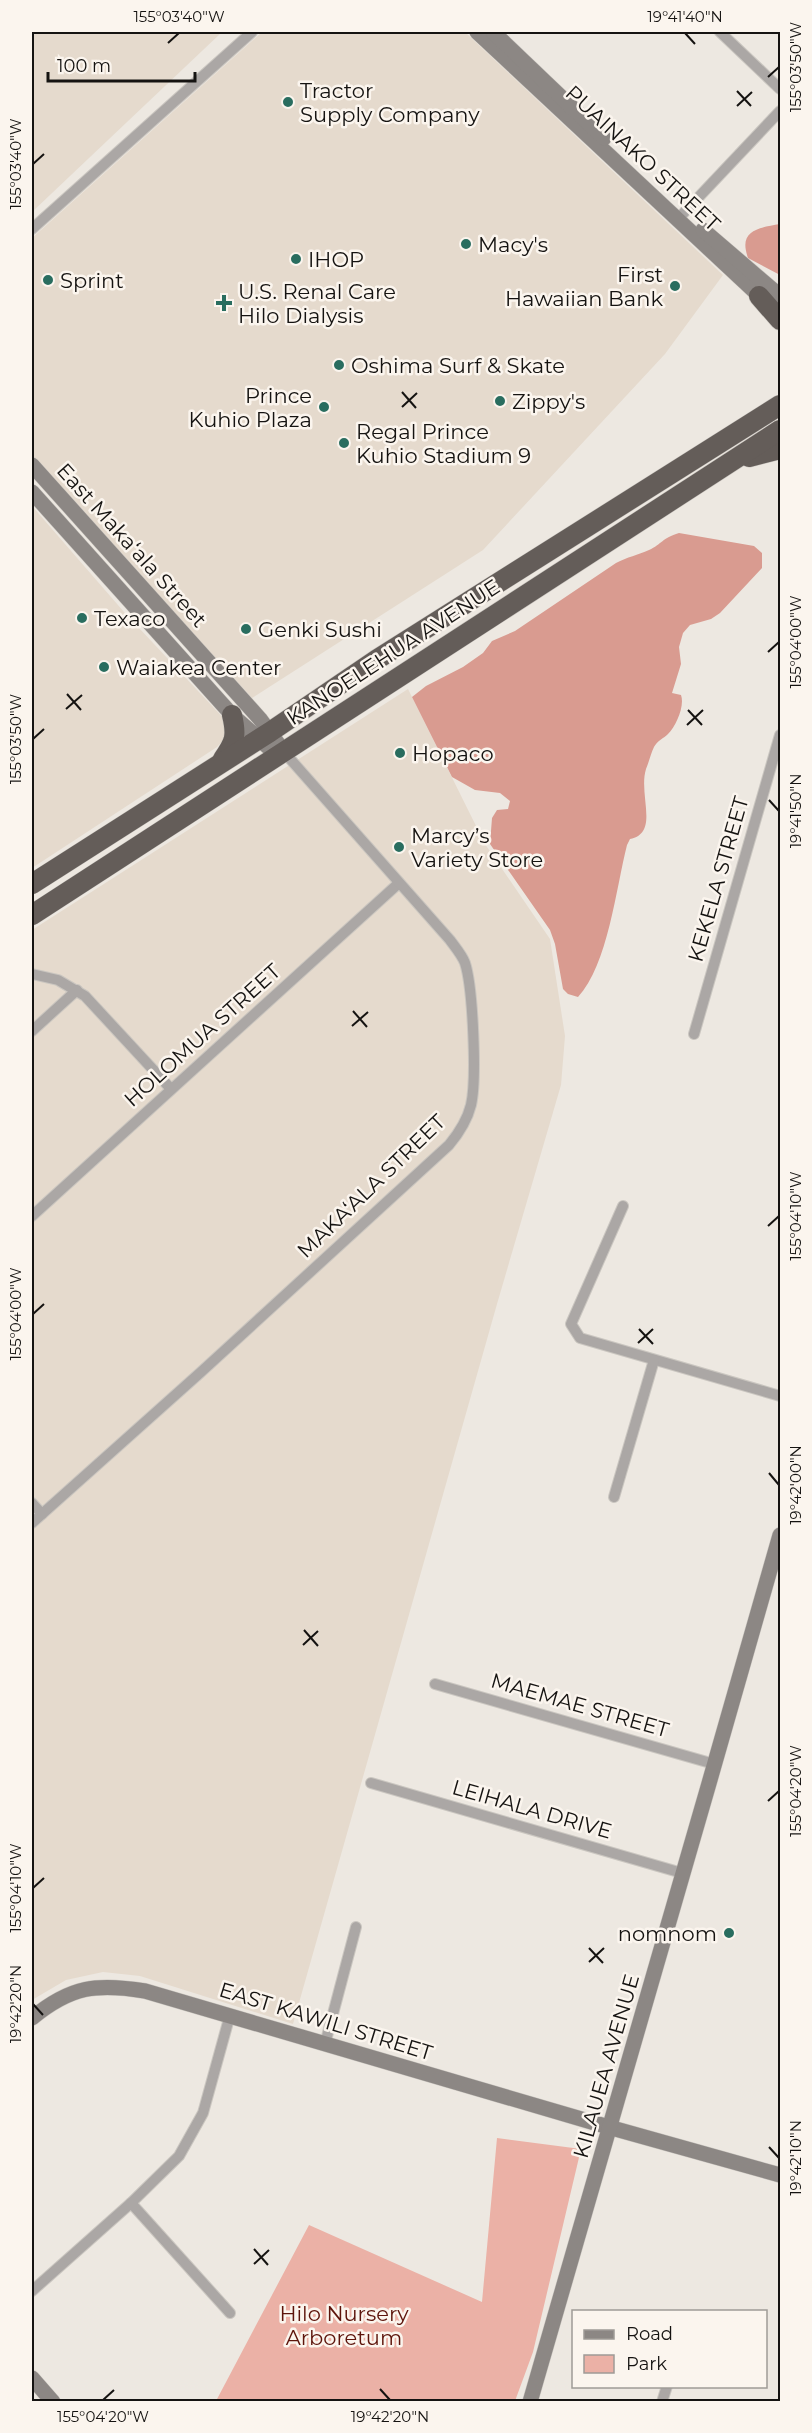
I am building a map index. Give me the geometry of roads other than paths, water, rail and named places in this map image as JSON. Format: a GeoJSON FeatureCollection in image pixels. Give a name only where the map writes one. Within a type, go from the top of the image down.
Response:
{"type":"FeatureCollection","features":[{"type":"Feature","properties":{"kind":"highway"},"geometry":{"type":"LineString","coordinates":[[759,296],[780,318]]}},
{"type":"Feature","properties":{"kind":"highway","name":"KANOELEHUA AVENUE"},"geometry":{"type":"LineString","coordinates":[[32,884],[386,654],[779,404]]}},
{"type":"Feature","properties":{"kind":"highway","name":"KANOELEHUA AVENUE"},"geometry":{"type":"LineString","coordinates":[[32,915],[578,559],[735,460],[778,437]]}},
{"type":"Feature","properties":{"kind":"highway"},"geometry":{"type":"LineString","coordinates":[[221,762],[232,746],[236,731],[232,715]]}},
{"type":"Feature","properties":{"kind":"street"},"geometry":{"type":"LineString","coordinates":[[32,230],[252,32]]}},
{"type":"Feature","properties":{"kind":"street","name":"PUAINAKO STREET"},"geometry":{"type":"LineString","coordinates":[[477,32],[680,217],[780,296]]}},
{"type":"Feature","properties":{"kind":"street","name":"PUAINAKO STREET"},"geometry":{"type":"LineString","coordinates":[[494,32],[759,296]]}},
{"type":"Feature","properties":{"kind":"street"},"geometry":{"type":"LineString","coordinates":[[720,32],[780,89]]}},
{"type":"Feature","properties":{"kind":"street"},"geometry":{"type":"LineString","coordinates":[[680,217],[780,111]]}},
{"type":"Feature","properties":{"kind":"street","name":"East Makaʻala Street"},"geometry":{"type":"LineString","coordinates":[[32,465],[202,654],[281,754]]}},
{"type":"Feature","properties":{"kind":"street","name":"East Makaʻala Street"},"geometry":{"type":"LineString","coordinates":[[32,492],[232,715],[264,735]]}},
{"type":"Feature","properties":{"kind":"street","name":"KEKELA STREET"},"geometry":{"type":"LineString","coordinates":[[694,1034],[780,735]]}},
{"type":"Feature","properties":{"kind":"street","name":"MAKA‘ALA STREET"},"geometry":{"type":"LineString","coordinates":[[32,1524],[448,1145],[462,1129],[471,1105],[473,1073],[468,977],[464,961],[450,940],[281,754]]}},
{"type":"Feature","properties":{"kind":"street","name":"HOLOMUA STREET"},"geometry":{"type":"LineString","coordinates":[[32,1216],[399,883]]}},
{"type":"Feature","properties":{"kind":"street"},"geometry":{"type":"LineString","coordinates":[[32,974],[58,980],[77,990],[93,1003],[171,1089]]}},
{"type":"Feature","properties":{"kind":"street"},"geometry":{"type":"LineString","coordinates":[[32,1030],[77,990]]}},
{"type":"Feature","properties":{"kind":"street"},"geometry":{"type":"LineString","coordinates":[[623,1206],[572,1324],[580,1338],[780,1396]]}},
{"type":"Feature","properties":{"kind":"street"},"geometry":{"type":"LineString","coordinates":[[614,1497],[654,1360]]}},
{"type":"Feature","properties":{"kind":"street"},"geometry":{"type":"LineString","coordinates":[[32,1503],[42,1514]]}},
{"type":"Feature","properties":{"kind":"street","name":"KILAUEA AVENUE"},"geometry":{"type":"LineString","coordinates":[[530,2402],[612,2128],[682,1873],[780,1535]]}},
{"type":"Feature","properties":{"kind":"street","name":"MAEMAE STREET"},"geometry":{"type":"LineString","coordinates":[[435,1684],[714,1764]]}},
{"type":"Feature","properties":{"kind":"street","name":"LEIHALA DRIVE"},"geometry":{"type":"LineString","coordinates":[[371,1783],[682,1873]]}},
{"type":"Feature","properties":{"kind":"street"},"geometry":{"type":"LineString","coordinates":[[325,2044],[356,1927]]}},
{"type":"Feature","properties":{"kind":"street","name":"EAST KAWILI STREET"},"geometry":{"type":"LineString","coordinates":[[32,2018],[45,2007],[69,1994],[103,1986],[146,1991],[780,2175]]}},
{"type":"Feature","properties":{"kind":"street"},"geometry":{"type":"LineString","coordinates":[[32,2291],[131,2203],[178,2156],[203,2113],[230,2015]]}},
{"type":"Feature","properties":{"kind":"street"},"geometry":{"type":"LineString","coordinates":[[131,2203],[230,2313]]}},
{"type":"Feature","properties":{"kind":"street"},"geometry":{"type":"LineString","coordinates":[[32,2378],[53,2402]]}},
{"type":"Feature","properties":{"kind":"place","name":"Tractor Supply Company"},"geometry":{"type":"Point","coordinates":[288,102]}},
{"type":"Feature","properties":{"kind":"place","name":"Macy's"},"geometry":{"type":"Point","coordinates":[466,244]}},
{"type":"Feature","properties":{"kind":"place","name":"IHOP"},"geometry":{"type":"Point","coordinates":[296,259]}},
{"type":"Feature","properties":{"kind":"place","name":"Sprint"},"geometry":{"type":"Point","coordinates":[48,280]}},
{"type":"Feature","properties":{"kind":"place","name":"First Hawaiian Bank"},"geometry":{"type":"Point","coordinates":[675,286]}},
{"type":"Feature","properties":{"kind":"place","name":"U.S. Renal Care Hilo Dialysis"},"geometry":{"type":"Point","coordinates":[224,303]}},
{"type":"Feature","properties":{"kind":"place","name":"Oshima Surf & Skate"},"geometry":{"type":"Point","coordinates":[339,365]}},
{"type":"Feature","properties":{"kind":"place","name":"Zippy's"},"geometry":{"type":"Point","coordinates":[500,401]}},
{"type":"Feature","properties":{"kind":"place","name":"Prince Kuhio Plaza"},"geometry":{"type":"Point","coordinates":[324,407]}},
{"type":"Feature","properties":{"kind":"place","name":"Regal Prince Kuhio Stadium 9"},"geometry":{"type":"Point","coordinates":[344,443]}},
{"type":"Feature","properties":{"kind":"place","name":"Texaco"},"geometry":{"type":"Point","coordinates":[82,618]}},
{"type":"Feature","properties":{"kind":"place","name":"Genki Sushi"},"geometry":{"type":"Point","coordinates":[246,629]}},
{"type":"Feature","properties":{"kind":"place","name":"Waiakea Center"},"geometry":{"type":"Point","coordinates":[104,667]}},
{"type":"Feature","properties":{"kind":"place","name":"Hopaco"},"geometry":{"type":"Point","coordinates":[400,753]}},
{"type":"Feature","properties":{"kind":"place","name":"Marcy’s Variety Store"},"geometry":{"type":"Point","coordinates":[399,847]}},
{"type":"Feature","properties":{"kind":"place","name":"nomnom"},"geometry":{"type":"Point","coordinates":[729,1933]}},
{"type":"Feature","properties":{"kind":"park label","name":"Hilo Nursery Arboretum"},"geometry":{"type":"Point","coordinates":[344,2325]}}]}
